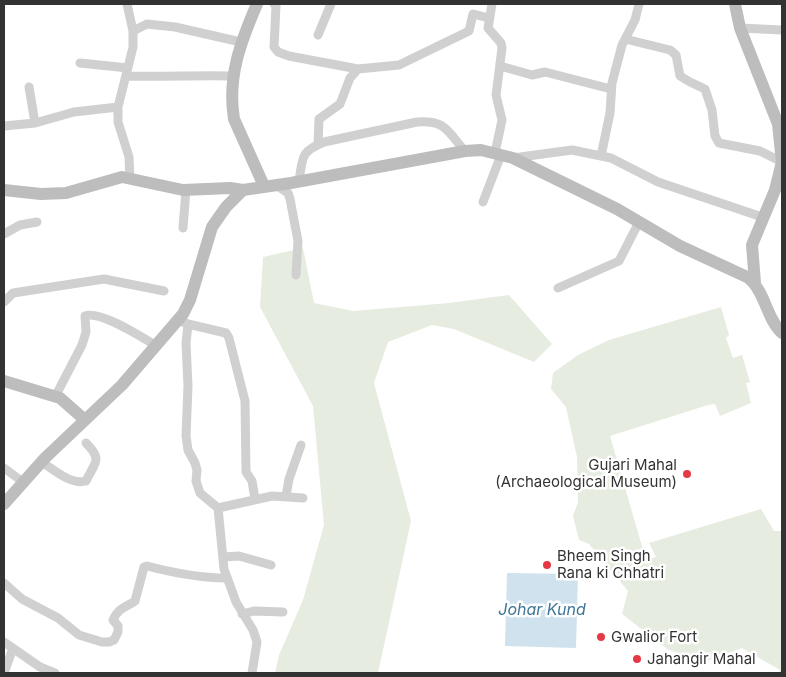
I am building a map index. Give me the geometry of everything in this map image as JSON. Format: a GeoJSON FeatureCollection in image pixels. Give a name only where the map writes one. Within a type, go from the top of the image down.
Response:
{"type":"FeatureCollection","features":[{"type":"Feature","properties":{"kind":"main road"},"geometry":{"type":"LineString","coordinates":[[257,4],[241,42],[233,76],[234,119],[270,186]]}},
{"type":"Feature","properties":{"kind":"main road"},"geometry":{"type":"LineString","coordinates":[[735,4],[740,28],[778,124],[782,162],[775,190],[752,245],[755,283],[776,326],[782,333]]}},
{"type":"Feature","properties":{"kind":"main road"},"geometry":{"type":"LineString","coordinates":[[4,190],[41,194],[66,193],[122,177],[186,190],[230,188],[243,190],[481,150],[503,156],[591,195],[680,246],[747,277],[755,283]]}},
{"type":"Feature","properties":{"kind":"main road"},"geometry":{"type":"LineString","coordinates":[[4,504],[42,462],[122,385],[154,345],[183,322],[212,227],[226,207],[243,190]]}},
{"type":"Feature","properties":{"kind":"main road"},"geometry":{"type":"LineString","coordinates":[[4,381],[60,398],[85,420]]}},
{"type":"Feature","properties":{"kind":"street"},"geometry":{"type":"LineString","coordinates":[[127,4],[133,31],[133,47],[118,107],[120,130],[129,157],[130,178]]}},
{"type":"Feature","properties":{"kind":"street"},"geometry":{"type":"LineString","coordinates":[[274,4],[276,6],[274,47],[278,52],[289,56],[358,69],[399,65],[469,31],[473,14],[489,18]]}},
{"type":"Feature","properties":{"kind":"street"},"geometry":{"type":"LineString","coordinates":[[318,35],[330,4]]}},
{"type":"Feature","properties":{"kind":"street"},"geometry":{"type":"LineString","coordinates":[[483,202],[503,156],[502,120],[496,95],[502,48],[501,43],[488,28],[492,4]]}},
{"type":"Feature","properties":{"kind":"street"},"geometry":{"type":"LineString","coordinates":[[601,156],[610,112],[612,89],[625,40],[635,20],[639,4]]}},
{"type":"Feature","properties":{"kind":"street"},"geometry":{"type":"LineString","coordinates":[[133,31],[147,24],[176,27],[241,42]]}},
{"type":"Feature","properties":{"kind":"street"},"geometry":{"type":"LineString","coordinates":[[740,28],[782,30]]}},
{"type":"Feature","properties":{"kind":"street"},"geometry":{"type":"LineString","coordinates":[[625,40],[670,50],[676,55],[680,76],[705,89],[712,110],[715,136],[719,143],[760,151],[782,162]]}},
{"type":"Feature","properties":{"kind":"street"},"geometry":{"type":"LineString","coordinates":[[80,63],[127,72],[168,77],[199,75],[233,76]]}},
{"type":"Feature","properties":{"kind":"street"},"geometry":{"type":"LineString","coordinates":[[500,66],[532,75],[545,72],[612,89]]}},
{"type":"Feature","properties":{"kind":"street"},"geometry":{"type":"LineString","coordinates":[[318,144],[319,119],[340,104],[350,78],[358,69]]}},
{"type":"Feature","properties":{"kind":"street"},"geometry":{"type":"LineString","coordinates":[[29,87],[35,124]]}},
{"type":"Feature","properties":{"kind":"street"},"geometry":{"type":"LineString","coordinates":[[4,126],[35,124],[74,112],[118,107]]}},
{"type":"Feature","properties":{"kind":"street"},"geometry":{"type":"LineString","coordinates":[[299,181],[302,159],[305,152],[318,144],[417,122],[431,121],[440,123],[466,151]]}},
{"type":"Feature","properties":{"kind":"street"},"geometry":{"type":"LineString","coordinates":[[503,156],[572,150],[611,158],[658,182],[762,218]]}},
{"type":"Feature","properties":{"kind":"street"},"geometry":{"type":"LineString","coordinates":[[270,186],[288,193],[290,199],[298,241],[296,276]]}},
{"type":"Feature","properties":{"kind":"street"},"geometry":{"type":"LineString","coordinates":[[183,228],[186,190]]}},
{"type":"Feature","properties":{"kind":"street"},"geometry":{"type":"LineString","coordinates":[[4,234],[20,224],[37,222]]}},
{"type":"Feature","properties":{"kind":"street"},"geometry":{"type":"LineString","coordinates":[[558,288],[619,261],[639,222]]}},
{"type":"Feature","properties":{"kind":"street"},"geometry":{"type":"LineString","coordinates":[[4,302],[13,293],[104,279],[164,291]]}},
{"type":"Feature","properties":{"kind":"street"},"geometry":{"type":"LineString","coordinates":[[4,288],[13,293]]}},
{"type":"Feature","properties":{"kind":"street"},"geometry":{"type":"LineString","coordinates":[[55,397],[82,345],[86,332],[85,316],[89,314],[104,318],[154,345]]}},
{"type":"Feature","properties":{"kind":"street"},"geometry":{"type":"LineString","coordinates":[[252,673],[257,642],[253,630],[236,602],[224,569],[218,508],[200,493],[196,481],[197,470],[188,450],[186,436],[188,386],[183,322],[226,333],[229,338],[246,400],[246,472],[252,481],[255,499]]}},
{"type":"Feature","properties":{"kind":"street"},"geometry":{"type":"LineString","coordinates":[[42,462],[64,477],[80,483],[86,481],[97,459],[96,452],[86,443]]}},
{"type":"Feature","properties":{"kind":"street"},"geometry":{"type":"LineString","coordinates":[[286,496],[289,479],[301,445]]}},
{"type":"Feature","properties":{"kind":"street"},"geometry":{"type":"LineString","coordinates":[[4,468],[23,482]]}},
{"type":"Feature","properties":{"kind":"street"},"geometry":{"type":"LineString","coordinates":[[218,508],[272,496],[303,498]]}},
{"type":"Feature","properties":{"kind":"street"},"geometry":{"type":"LineString","coordinates":[[222,556],[239,556],[271,564]]}},
{"type":"Feature","properties":{"kind":"street"},"geometry":{"type":"LineString","coordinates":[[4,583],[22,599],[58,618],[79,634],[102,642],[109,642],[114,640],[118,632],[118,626],[113,620],[116,614],[120,608],[135,601],[144,567],[147,566],[176,574],[206,578],[228,578]]}},
{"type":"Feature","properties":{"kind":"street"},"geometry":{"type":"LineString","coordinates":[[242,614],[254,611],[283,612]]}},
{"type":"Feature","properties":{"kind":"street"},"geometry":{"type":"LineString","coordinates":[[4,642],[53,673]]}},
{"type":"Feature","properties":{"kind":"street"},"geometry":{"type":"LineString","coordinates":[[4,673],[13,648]]}},
{"type":"Feature","properties":{"kind":"shaded area"},"geometry":{"type":"Polygon","coordinates":[[[303,248],[314,303],[353,311],[449,303],[509,295],[552,344],[534,362],[454,329],[432,325],[388,342],[374,383],[411,521],[378,673],[275,673],[279,655],[303,600],[324,525],[313,406],[260,307],[263,257],[303,248]]]}},
{"type":"Feature","properties":{"kind":"shaded area"},"geometry":{"type":"Polygon","coordinates":[[[721,307],[729,335],[726,338],[733,358],[742,355],[750,382],[746,383],[751,403],[720,416],[715,404],[708,405],[610,436],[646,560],[656,557],[649,543],[761,509],[774,531],[782,531],[782,673],[778,673],[780,670],[742,648],[702,663],[667,649],[622,614],[628,591],[589,544],[579,540],[573,516],[578,502],[577,457],[566,407],[551,389],[553,373],[578,355],[609,340],[721,307]]]}},
{"type":"Feature","properties":{"kind":"water","name":"Johar Kund"},"geometry":{"type":"Polygon","coordinates":[[[507,573],[578,574],[576,648],[505,646],[507,573]]]}},
{"type":"Feature","properties":{"kind":"place","name":"Gujari Mahal (Archaeological Museum)"},"geometry":{"type":"Point","coordinates":[687,474]}},
{"type":"Feature","properties":{"kind":"place","name":"Bheem Singh Rana ki Chhatri"},"geometry":{"type":"Point","coordinates":[547,565]}},
{"type":"Feature","properties":{"kind":"place","name":"Gwalior Fort"},"geometry":{"type":"Point","coordinates":[601,637]}},
{"type":"Feature","properties":{"kind":"place","name":"Jahangir Mahal"},"geometry":{"type":"Point","coordinates":[637,659]}}]}
